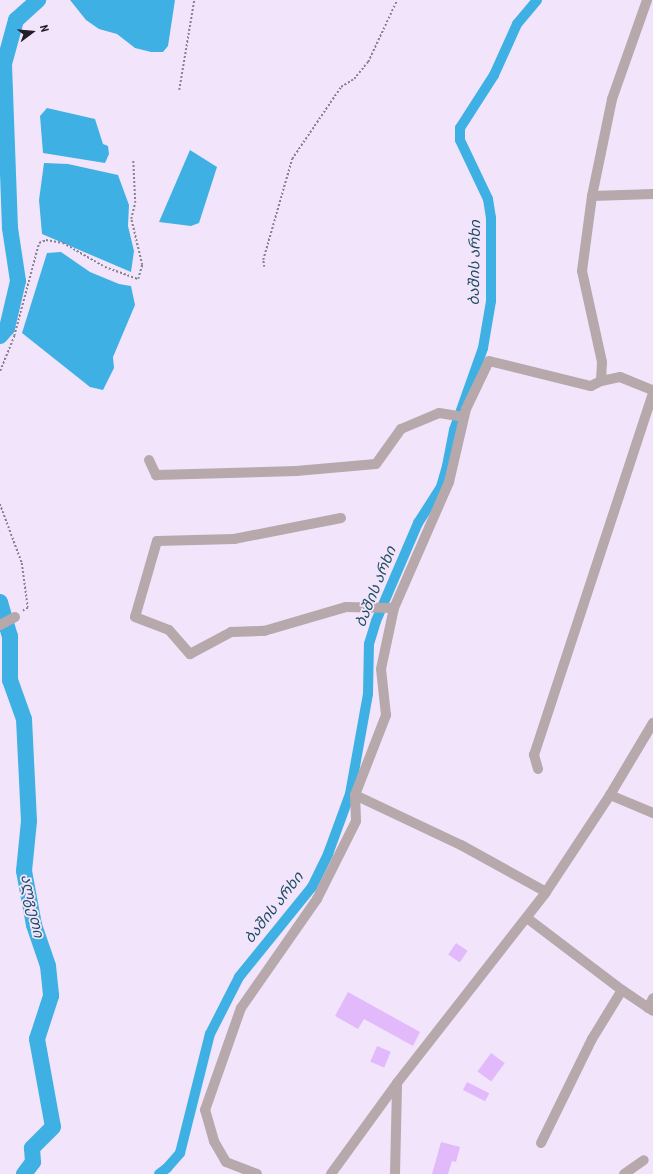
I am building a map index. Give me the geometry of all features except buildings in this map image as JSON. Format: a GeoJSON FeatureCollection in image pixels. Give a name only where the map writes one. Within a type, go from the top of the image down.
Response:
{"type":"FeatureCollection","features":[{"type":"Feature","properties":{"kind":"street"},"geometry":{"type":"LineString","coordinates":[[601,381],[602,362],[582,271],[592,196],[612,99],[647,0]]}},
{"type":"Feature","properties":{"kind":"street"},"geometry":{"type":"LineString","coordinates":[[592,196],[653,194]]}},
{"type":"Feature","properties":{"kind":"street"},"geometry":{"type":"LineString","coordinates":[[257,1174],[226,1162],[214,1141],[205,1110],[240,1008],[317,899],[356,821],[355,795],[386,715],[381,669],[394,608],[449,482],[466,408],[489,362],[591,386],[601,381],[620,377],[653,390]]}},
{"type":"Feature","properties":{"kind":"street"},"geometry":{"type":"LineString","coordinates":[[538,769],[534,755],[653,394]]}},
{"type":"Feature","properties":{"kind":"street"},"geometry":{"type":"LineString","coordinates":[[149,460],[156,475],[296,471],[376,464],[401,429],[439,413],[464,417]]}},
{"type":"Feature","properties":{"kind":"street"},"geometry":{"type":"LineString","coordinates":[[341,518],[234,539],[157,541],[135,617],[168,630],[190,654],[231,632],[264,631],[346,607],[394,608]]}},
{"type":"Feature","properties":{"kind":"street"},"geometry":{"type":"LineString","coordinates":[[0,625],[15,617]]}},
{"type":"Feature","properties":{"kind":"street"},"geometry":{"type":"LineString","coordinates":[[331,1174],[397,1083],[546,892],[610,795],[653,722]]}},
{"type":"Feature","properties":{"kind":"street"},"geometry":{"type":"LineString","coordinates":[[355,795],[461,844],[546,892]]}},
{"type":"Feature","properties":{"kind":"street"},"geometry":{"type":"LineString","coordinates":[[610,795],[653,813]]}},
{"type":"Feature","properties":{"kind":"street"},"geometry":{"type":"LineString","coordinates":[[527,918],[650,1010],[653,998]]}},
{"type":"Feature","properties":{"kind":"street"},"geometry":{"type":"LineString","coordinates":[[541,1143],[592,1039],[622,990]]}},
{"type":"Feature","properties":{"kind":"street"},"geometry":{"type":"LineString","coordinates":[[395,1174],[397,1083]]}},
{"type":"Feature","properties":{"kind":"street"},"geometry":{"type":"LineString","coordinates":[[624,1174],[644,1160]]}},
{"type":"Feature","properties":{"kind":"path"},"geometry":{"type":"LineString","coordinates":[[179,90],[194,0]]}},
{"type":"Feature","properties":{"kind":"path"},"geometry":{"type":"LineString","coordinates":[[264,267],[263,260],[292,160],[340,87],[354,79],[368,62],[396,0]]}},
{"type":"Feature","properties":{"kind":"path"},"geometry":{"type":"LineString","coordinates":[[0,371],[14,336],[39,242],[46,240],[62,243],[105,267],[138,279],[142,265],[131,219],[135,203],[133,161]]}},
{"type":"Feature","properties":{"kind":"path"},"geometry":{"type":"LineString","coordinates":[[0,504],[22,563],[28,608],[15,617]]}},
{"type":"Feature","properties":{"kind":"water"},"geometry":{"type":"Polygon","coordinates":[[[70,0],[175,0],[168,46],[163,52],[151,52],[135,48],[117,34],[99,29],[86,20],[70,0]]]}},
{"type":"Feature","properties":{"kind":"water"},"geometry":{"type":"Polygon","coordinates":[[[47,108],[95,119],[103,144],[108,146],[109,154],[105,163],[43,153],[40,116],[47,108]]]}},
{"type":"Feature","properties":{"kind":"water"},"geometry":{"type":"Polygon","coordinates":[[[190,150],[217,167],[199,223],[191,226],[159,222],[190,150]]]}},
{"type":"Feature","properties":{"kind":"water"},"geometry":{"type":"Polygon","coordinates":[[[44,163],[68,164],[118,175],[129,205],[128,226],[134,251],[131,272],[42,234],[39,200],[44,163]]]}},
{"type":"Feature","properties":{"kind":"water"},"geometry":{"type":"Polygon","coordinates":[[[61,252],[90,272],[119,284],[131,286],[135,305],[113,357],[114,368],[103,390],[90,387],[22,333],[47,253],[61,252]]]}},
{"type":"Feature","properties":{"kind":"waterway","name":"ალგეთი"},"geometry":{"type":"LineString","coordinates":[[0,336],[7,328],[18,281],[10,228],[4,64],[16,20],[38,0]]}},
{"type":"Feature","properties":{"kind":"waterway","name":"ბაშის არხი"},"geometry":{"type":"LineString","coordinates":[[159,1174],[167,1168],[180,1153],[210,1034],[239,977],[312,887],[328,854],[350,794],[368,694],[369,644],[376,621],[418,523],[441,487],[454,430],[483,348],[491,301],[491,218],[488,199],[460,140],[460,128],[494,75],[517,24],[537,0]]}},
{"type":"Feature","properties":{"kind":"waterway","name":"ალგეთი"},"geometry":{"type":"LineString","coordinates":[[0,602],[10,636],[10,680],[24,719],[29,821],[24,871],[34,925],[48,966],[51,996],[37,1039],[53,1127],[32,1148],[33,1162],[24,1174]]}}]}
